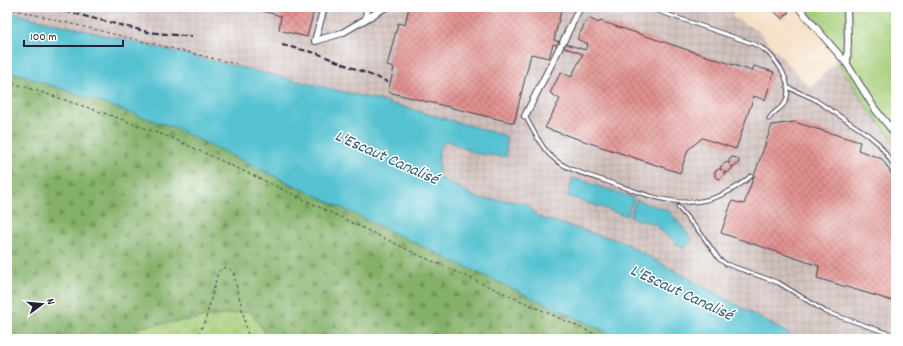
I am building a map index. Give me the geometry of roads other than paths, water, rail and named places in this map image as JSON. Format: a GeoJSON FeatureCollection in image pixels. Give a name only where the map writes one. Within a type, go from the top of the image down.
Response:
{"type":"FeatureCollection","features":[{"type":"Feature","properties":{"kind":"street"},"geometry":{"type":"LineString","coordinates":[[324,7],[315,41],[342,33],[386,7]]}},
{"type":"Feature","properties":{"kind":"street"},"geometry":{"type":"LineString","coordinates":[[366,19],[367,7]]}},
{"type":"Feature","properties":{"kind":"street"},"geometry":{"type":"LineString","coordinates":[[525,116],[580,7]]}},
{"type":"Feature","properties":{"kind":"street"},"geometry":{"type":"LineString","coordinates":[[798,7],[847,64],[875,109],[896,135]]}},
{"type":"Feature","properties":{"kind":"street"},"geometry":{"type":"LineString","coordinates":[[847,7],[847,64]]}},
{"type":"Feature","properties":{"kind":"lane"},"geometry":{"type":"LineString","coordinates":[[646,7],[758,46],[770,54],[779,65],[785,77],[787,96],[782,106],[772,114],[769,119]]}},
{"type":"Feature","properties":{"kind":"lane"},"geometry":{"type":"LineString","coordinates":[[787,87],[814,99],[867,134],[879,144],[896,168]]}},
{"type":"Feature","properties":{"kind":"lane"},"geometry":{"type":"LineString","coordinates":[[525,116],[548,153],[558,162],[594,177],[656,198],[680,202],[706,200],[730,191],[751,176]]}},
{"type":"Feature","properties":{"kind":"lane"},"geometry":{"type":"LineString","coordinates":[[678,207],[702,235],[719,259],[726,264],[779,283],[829,314],[896,336]]}},
{"type":"Feature","properties":{"kind":"water","name":"L'Escaut Canalisé"},"geometry":{"type":"Polygon","coordinates":[[[7,12],[382,101],[506,136],[506,157],[474,153],[446,140],[439,149],[439,177],[479,199],[525,203],[538,217],[623,242],[798,339],[621,339],[455,262],[172,127],[7,70],[7,12]]]}},
{"type":"Feature","properties":{"kind":"water"},"geometry":{"type":"Polygon","coordinates":[[[573,178],[634,198],[627,216],[567,196],[573,178]]]}},
{"type":"Feature","properties":{"kind":"water"},"geometry":{"type":"Polygon","coordinates":[[[636,200],[669,211],[693,240],[683,249],[654,224],[630,217],[636,200]]]}},
{"type":"Feature","properties":{"kind":"railway"},"geometry":{"type":"LineString","coordinates":[[48,7],[148,32],[192,37]]}},
{"type":"Feature","properties":{"kind":"railway"},"geometry":{"type":"LineString","coordinates":[[282,45],[316,53],[388,82]]}}]}
